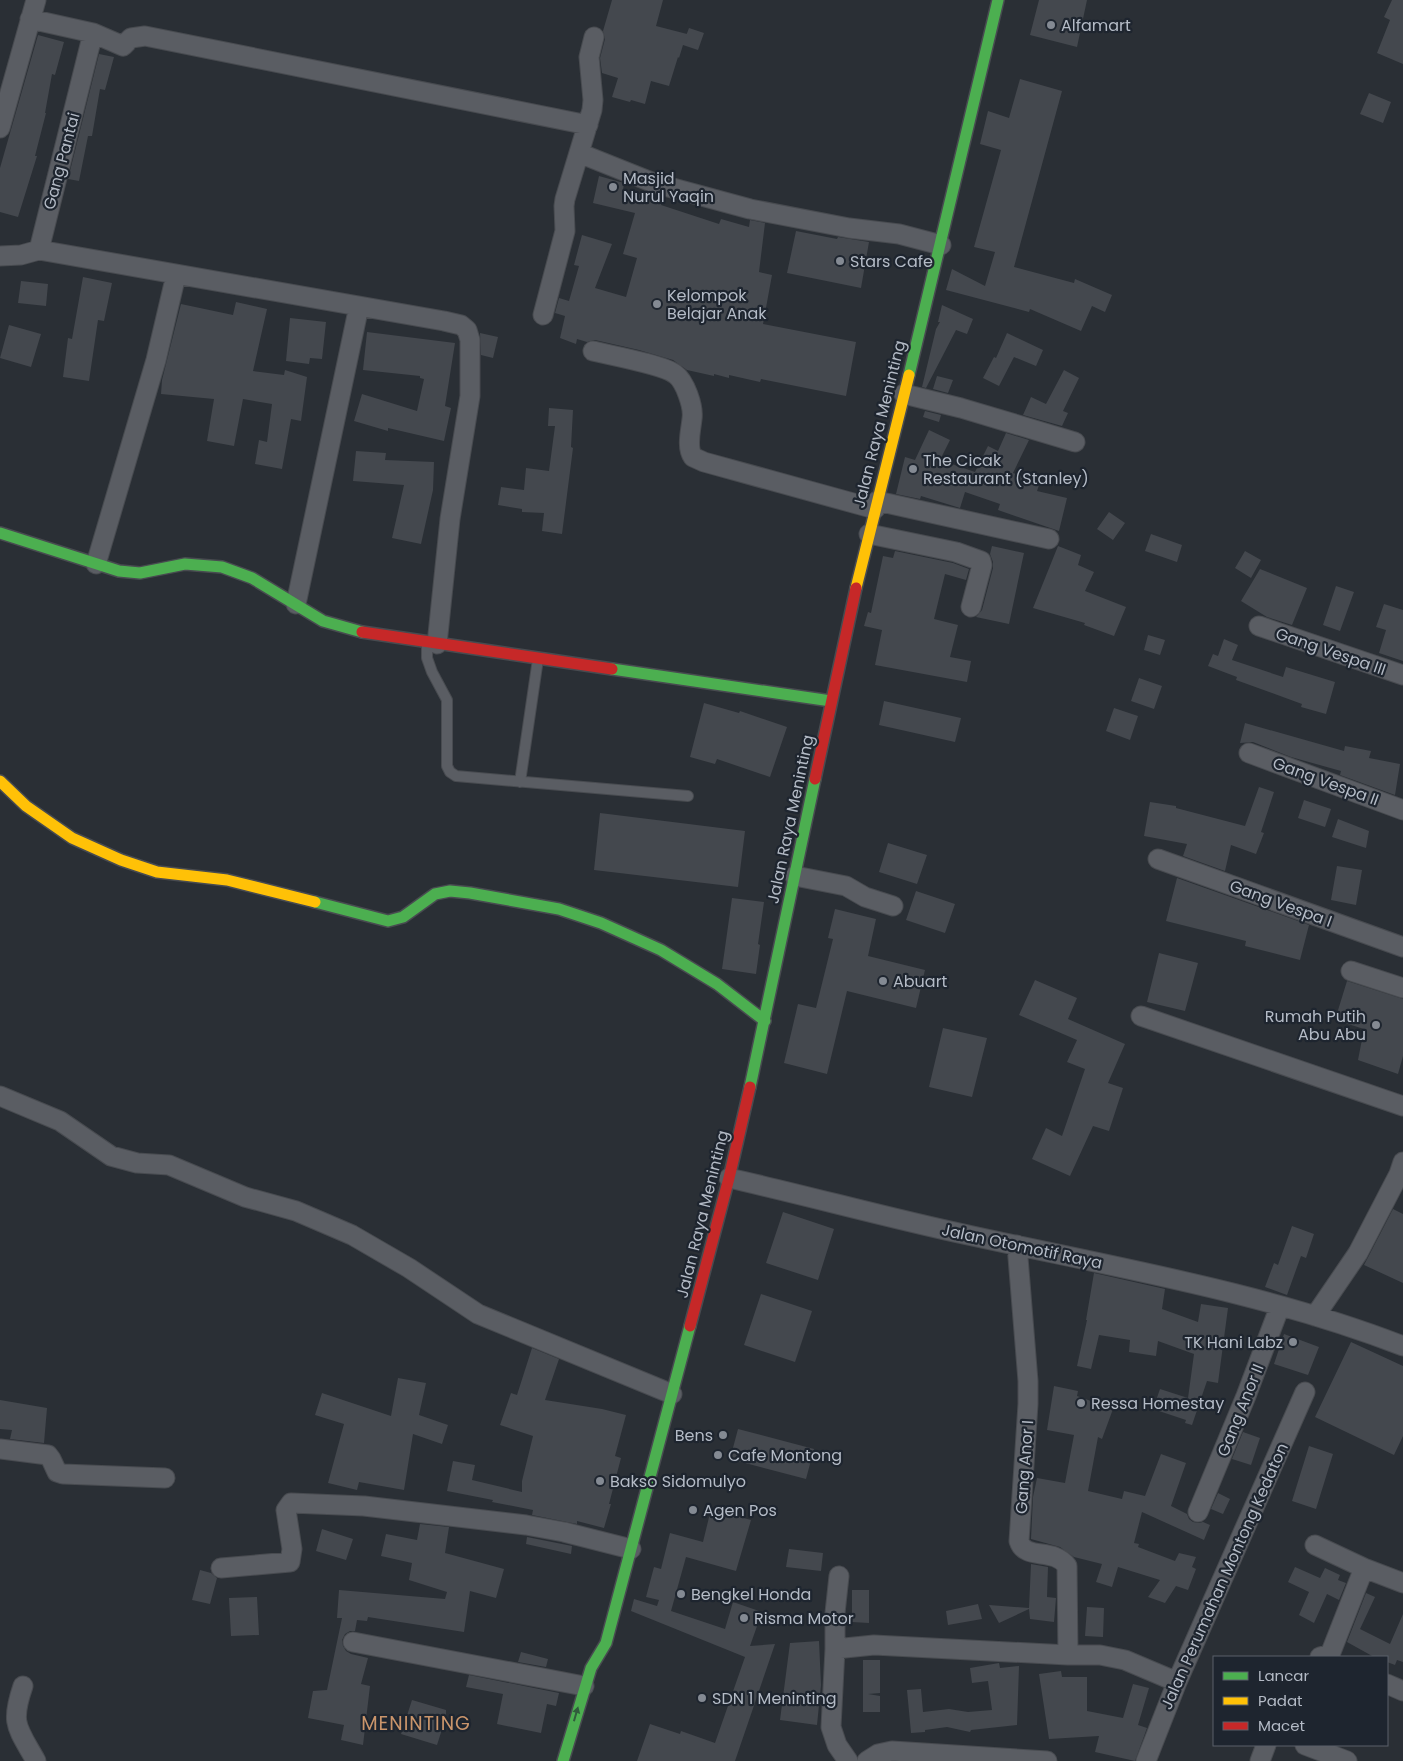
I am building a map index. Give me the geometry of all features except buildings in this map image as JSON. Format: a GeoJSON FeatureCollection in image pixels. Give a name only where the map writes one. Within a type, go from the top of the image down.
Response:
{"type":"FeatureCollection","features":[{"type":"Feature","properties":{"kind":"main road","name":"Jalan Raya Meninting"},"geometry":{"type":"LineString","coordinates":[[563,1761],[584,1686],[591,1668],[606,1643],[729,1178],[765,1022],[847,625],[941,246],[998,0]]}},
{"type":"Feature","properties":{"kind":"main road"},"geometry":{"type":"LineString","coordinates":[[0,533],[130,573],[140,573],[185,564],[222,567],[252,578],[323,621],[356,631],[831,701]]}},
{"type":"Feature","properties":{"kind":"main road"},"geometry":{"type":"LineString","coordinates":[[0,781],[26,806],[72,838],[121,860],[157,872],[227,880],[388,921],[404,918],[431,896],[443,892],[457,892],[559,909],[622,931],[671,956],[717,984],[765,1022]]}},
{"type":"Feature","properties":{"kind":"main road","name":"Jalan Raya Meninting"},"geometry":{"type":"LineString","coordinates":[[606,1643],[607,1666]]}},
{"type":"Feature","properties":{"kind":"street"},"geometry":{"type":"LineString","coordinates":[[0,128],[36,0]]}},
{"type":"Feature","properties":{"kind":"street"},"geometry":{"type":"LineString","coordinates":[[27,28],[93,33],[123,46],[131,38],[145,36],[588,125]]}},
{"type":"Feature","properties":{"kind":"street","name":"Gang Pantai"},"geometry":{"type":"LineString","coordinates":[[39,250],[93,33]]}},
{"type":"Feature","properties":{"kind":"street"},"geometry":{"type":"LineString","coordinates":[[543,315],[566,231],[564,206],[588,125],[593,100],[590,57],[594,37]]}},
{"type":"Feature","properties":{"kind":"street"},"geometry":{"type":"LineString","coordinates":[[580,153],[654,183],[734,205],[799,220],[899,234],[941,246]]}},
{"type":"Feature","properties":{"kind":"street"},"geometry":{"type":"LineString","coordinates":[[0,256],[21,255],[39,250],[461,325],[467,330],[470,340],[470,396],[432,643]]}},
{"type":"Feature","properties":{"kind":"street"},"geometry":{"type":"LineString","coordinates":[[96,564],[156,360],[176,275]]}},
{"type":"Feature","properties":{"kind":"street"},"geometry":{"type":"LineString","coordinates":[[296,604],[359,306]]}},
{"type":"Feature","properties":{"kind":"street"},"geometry":{"type":"LineString","coordinates":[[592,351],[660,368],[675,374],[691,403],[693,414],[690,449],[693,457],[704,462],[876,505],[1049,539]]}},
{"type":"Feature","properties":{"kind":"street"},"geometry":{"type":"LineString","coordinates":[[904,394],[961,408],[1074,442]]}},
{"type":"Feature","properties":{"kind":"street"},"geometry":{"type":"LineString","coordinates":[[869,534],[956,552],[981,561],[982,565],[971,607]]}},
{"type":"Feature","properties":{"kind":"street","name":"Gang Vespa III"},"geometry":{"type":"LineString","coordinates":[[1259,626],[1403,676]]}},
{"type":"Feature","properties":{"kind":"street","name":"Gang Vespa II"},"geometry":{"type":"LineString","coordinates":[[1249,753],[1403,810]]}},
{"type":"Feature","properties":{"kind":"street","name":"Gang Vespa I"},"geometry":{"type":"LineString","coordinates":[[1158,859],[1403,947]]}},
{"type":"Feature","properties":{"kind":"street"},"geometry":{"type":"LineString","coordinates":[[795,876],[846,886],[865,897],[894,906]]}},
{"type":"Feature","properties":{"kind":"street"},"geometry":{"type":"LineString","coordinates":[[1351,971],[1403,988]]}},
{"type":"Feature","properties":{"kind":"street"},"geometry":{"type":"LineString","coordinates":[[1142,1016],[1403,1106]]}},
{"type":"Feature","properties":{"kind":"street"},"geometry":{"type":"LineString","coordinates":[[0,1096],[60,1121],[111,1156],[137,1163],[170,1165],[245,1197],[296,1211],[352,1235],[409,1268],[478,1314],[672,1394]]}},
{"type":"Feature","properties":{"kind":"street"},"geometry":{"type":"LineString","coordinates":[[1315,1316],[1358,1254],[1399,1174],[1403,1162]]}},
{"type":"Feature","properties":{"kind":"street","name":"Jalan Otomotif Raya"},"geometry":{"type":"LineString","coordinates":[[729,1178],[1280,1306],[1366,1332],[1403,1346]]}},
{"type":"Feature","properties":{"kind":"street","name":"Gang Anor I"},"geometry":{"type":"LineString","coordinates":[[1017,1245],[1028,1381],[1019,1543],[1027,1551],[1059,1557],[1067,1566],[1068,1655]]}},
{"type":"Feature","properties":{"kind":"street","name":"Gang Anor II"},"geometry":{"type":"LineString","coordinates":[[1198,1512],[1247,1395],[1280,1306]]}},
{"type":"Feature","properties":{"kind":"street","name":"Jalan Perumahan Montong Kedaton"},"geometry":{"type":"LineString","coordinates":[[1146,1761],[1177,1682],[1305,1392]]}},
{"type":"Feature","properties":{"kind":"street"},"geometry":{"type":"LineString","coordinates":[[0,1449],[48,1455],[57,1472],[63,1474],[165,1478]]}},
{"type":"Feature","properties":{"kind":"street"},"geometry":{"type":"LineString","coordinates":[[221,1568],[290,1562],[292,1549],[286,1510],[291,1503],[364,1506],[468,1517],[564,1532],[632,1549]]}},
{"type":"Feature","properties":{"kind":"street"},"geometry":{"type":"LineString","coordinates":[[1315,1545],[1364,1568],[1403,1583]]}},
{"type":"Feature","properties":{"kind":"street"},"geometry":{"type":"LineString","coordinates":[[1324,1656],[1331,1652],[1364,1568]]}},
{"type":"Feature","properties":{"kind":"street"},"geometry":{"type":"LineString","coordinates":[[839,1576],[835,1613],[831,1726],[837,1745],[848,1761]]}},
{"type":"Feature","properties":{"kind":"street"},"geometry":{"type":"LineString","coordinates":[[353,1642],[584,1686]]}},
{"type":"Feature","properties":{"kind":"street"},"geometry":{"type":"LineString","coordinates":[[835,1649],[874,1645],[1100,1655],[1125,1660],[1177,1682]]}},
{"type":"Feature","properties":{"kind":"street"},"geometry":{"type":"LineString","coordinates":[[1388,1684],[1403,1691]]}},
{"type":"Feature","properties":{"kind":"street"},"geometry":{"type":"LineString","coordinates":[[23,1686],[15,1719],[36,1761]]}},
{"type":"Feature","properties":{"kind":"street"},"geometry":{"type":"LineString","coordinates":[[1260,1761],[1266,1746]]}},
{"type":"Feature","properties":{"kind":"street"},"geometry":{"type":"LineString","coordinates":[[1308,1746],[1346,1761]]}},
{"type":"Feature","properties":{"kind":"street"},"geometry":{"type":"LineString","coordinates":[[867,1761],[878,1754],[892,1751],[1047,1761]]}},
{"type":"Feature","properties":{"kind":"lane"},"geometry":{"type":"LineString","coordinates":[[432,643],[428,658],[432,672],[447,700],[447,766],[450,772],[456,776],[688,796]]}},
{"type":"Feature","properties":{"kind":"lane"},"geometry":{"type":"LineString","coordinates":[[520,782],[538,658]]}},
{"type":"Feature","properties":{"kind":"traffic: fast"},"geometry":{"type":"LineString","coordinates":[[909,375],[998,0]]}},
{"type":"Feature","properties":{"kind":"traffic: fast"},"geometry":{"type":"LineString","coordinates":[[0,533],[119,571],[140,573],[185,564],[222,567],[252,578],[323,621],[362,632]]}},
{"type":"Feature","properties":{"kind":"traffic: fast"},"geometry":{"type":"LineString","coordinates":[[612,669],[831,701]]}},
{"type":"Feature","properties":{"kind":"traffic: fast"},"geometry":{"type":"LineString","coordinates":[[750,1087],[815,779]]}},
{"type":"Feature","properties":{"kind":"traffic: fast"},"geometry":{"type":"LineString","coordinates":[[315,902],[388,921],[403,917],[435,894],[450,891],[559,909],[601,923],[661,950],[717,984],[765,1021]]}},
{"type":"Feature","properties":{"kind":"traffic: fast"},"geometry":{"type":"LineString","coordinates":[[563,1761],[591,1668],[606,1643],[690,1326]]}},
{"type":"Feature","properties":{"kind":"traffic: slow"},"geometry":{"type":"LineString","coordinates":[[856,588],[909,375]]}},
{"type":"Feature","properties":{"kind":"traffic: slow"},"geometry":{"type":"LineString","coordinates":[[0,781],[26,806],[72,838],[121,860],[157,872],[227,880],[315,902]]}},
{"type":"Feature","properties":{"kind":"traffic: jam"},"geometry":{"type":"LineString","coordinates":[[815,779],[856,588]]}},
{"type":"Feature","properties":{"kind":"traffic: jam"},"geometry":{"type":"LineString","coordinates":[[362,632],[612,669]]}},
{"type":"Feature","properties":{"kind":"traffic: jam"},"geometry":{"type":"LineString","coordinates":[[690,1326],[729,1178],[750,1087]]}},
{"type":"Feature","properties":{"kind":"place","name":"Alfamart"},"geometry":{"type":"Point","coordinates":[1051,25]}},
{"type":"Feature","properties":{"kind":"place","name":"Masjid Nurul Yaqin"},"geometry":{"type":"Point","coordinates":[613,187]}},
{"type":"Feature","properties":{"kind":"place","name":"Stars Cafe"},"geometry":{"type":"Point","coordinates":[840,261]}},
{"type":"Feature","properties":{"kind":"place","name":"Kelompok Belajar Anak"},"geometry":{"type":"Point","coordinates":[657,304]}},
{"type":"Feature","properties":{"kind":"place","name":"The Cicak Restaurant (Stanley)"},"geometry":{"type":"Point","coordinates":[913,469]}},
{"type":"Feature","properties":{"kind":"place","name":"Abuart"},"geometry":{"type":"Point","coordinates":[883,981]}},
{"type":"Feature","properties":{"kind":"place","name":"Rumah Putih Abu Abu"},"geometry":{"type":"Point","coordinates":[1376,1025]}},
{"type":"Feature","properties":{"kind":"place","name":"TK Hani Labz"},"geometry":{"type":"Point","coordinates":[1293,1342]}},
{"type":"Feature","properties":{"kind":"place","name":"Ressa Homestay"},"geometry":{"type":"Point","coordinates":[1081,1403]}},
{"type":"Feature","properties":{"kind":"place","name":"Bens"},"geometry":{"type":"Point","coordinates":[723,1435]}},
{"type":"Feature","properties":{"kind":"place","name":"Cafe Montong"},"geometry":{"type":"Point","coordinates":[718,1455]}},
{"type":"Feature","properties":{"kind":"place","name":"Bakso Sidomulyo"},"geometry":{"type":"Point","coordinates":[600,1481]}},
{"type":"Feature","properties":{"kind":"place","name":"Agen Pos"},"geometry":{"type":"Point","coordinates":[693,1510]}},
{"type":"Feature","properties":{"kind":"place","name":"Bengkel Honda"},"geometry":{"type":"Point","coordinates":[681,1594]}},
{"type":"Feature","properties":{"kind":"place","name":"Risma Motor"},"geometry":{"type":"Point","coordinates":[744,1618]}},
{"type":"Feature","properties":{"kind":"place","name":"SDN 1 Meninting"},"geometry":{"type":"Point","coordinates":[702,1698]}},
{"type":"Feature","properties":{"kind":"district","name":"MENINTING"},"geometry":{"type":"Point","coordinates":[416,1723]}}]}
